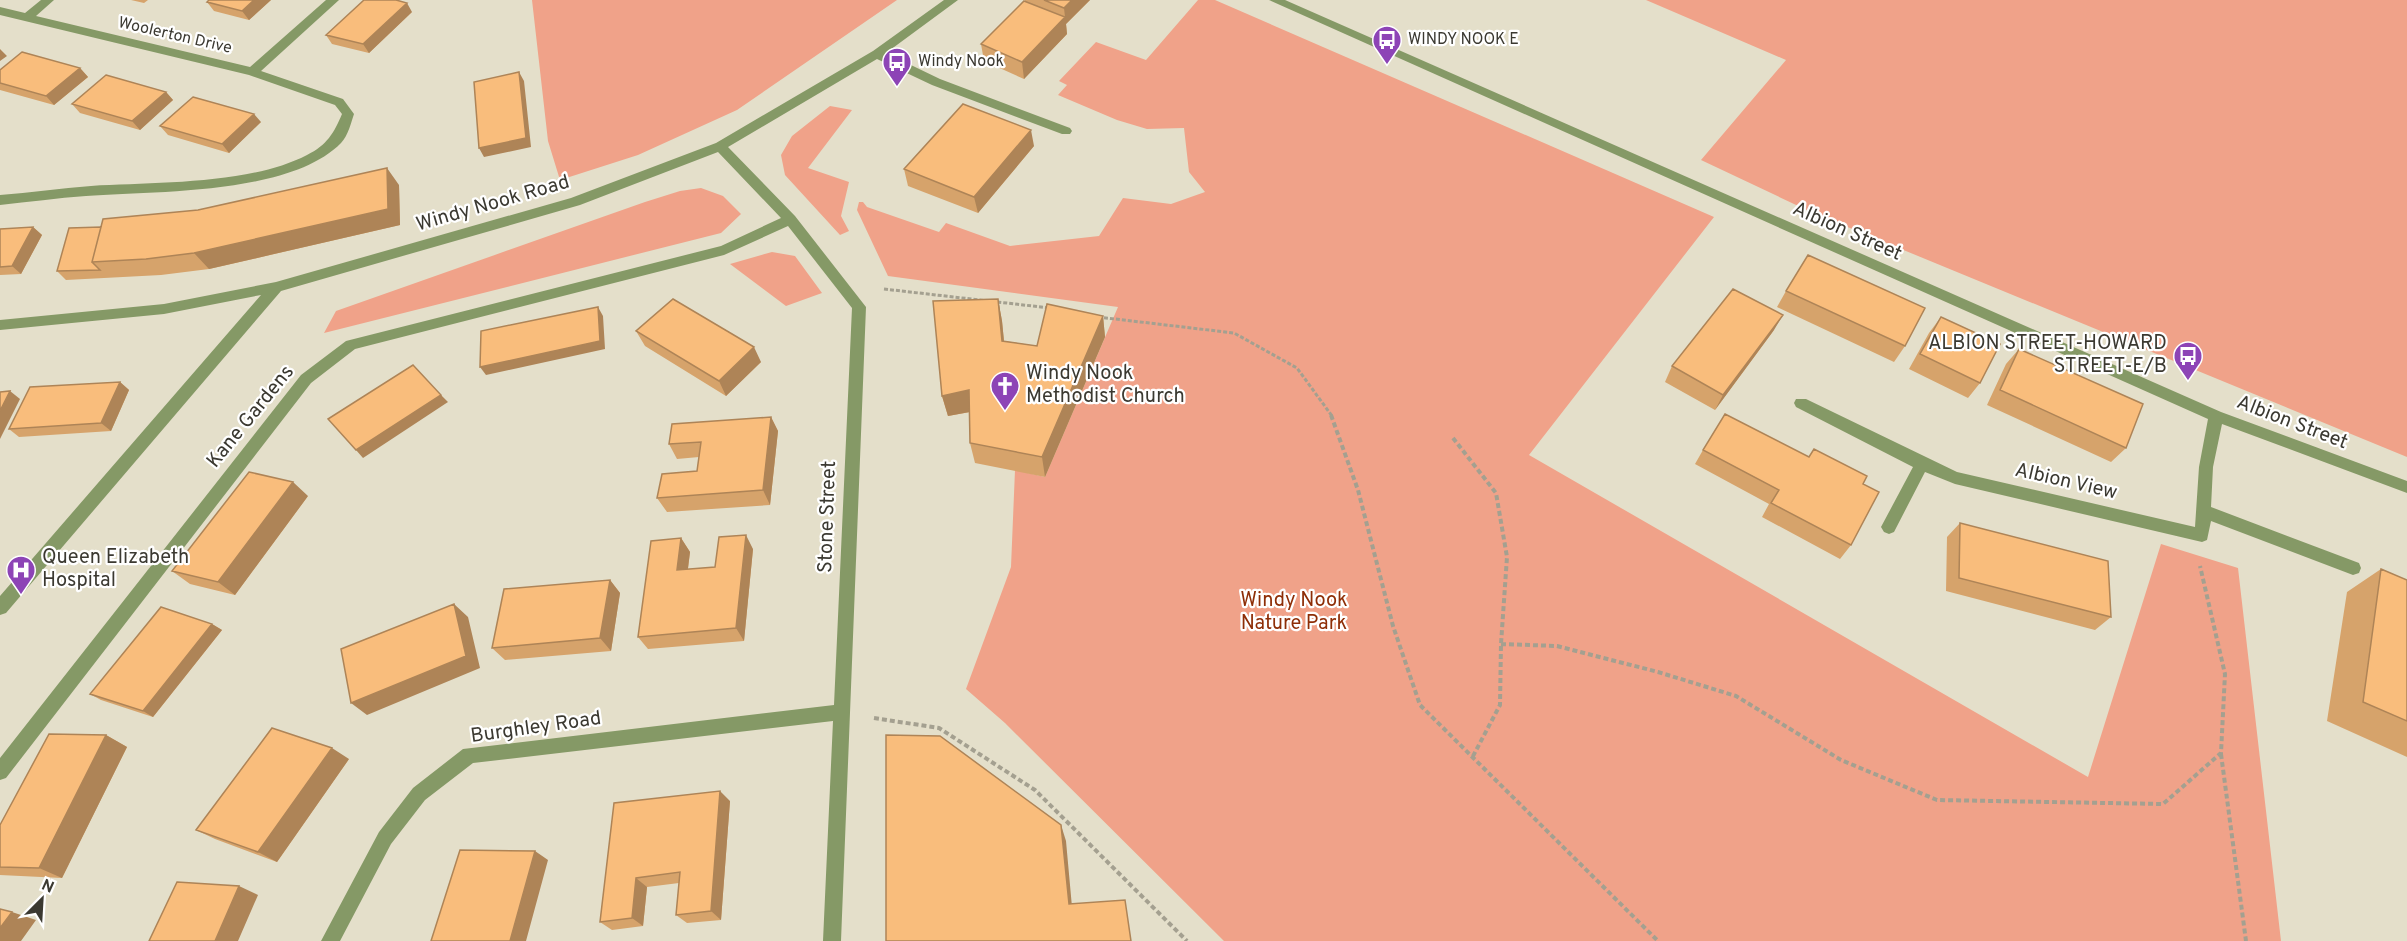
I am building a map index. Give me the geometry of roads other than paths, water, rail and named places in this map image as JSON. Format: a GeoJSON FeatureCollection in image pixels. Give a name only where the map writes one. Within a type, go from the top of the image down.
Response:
{"type":"FeatureCollection","features":[{"type":"Feature","properties":{"kind":"street"},"geometry":{"type":"LineString","coordinates":[[26,18],[48,0]]}},
{"type":"Feature","properties":{"kind":"street"},"geometry":{"type":"LineString","coordinates":[[252,72],[333,0]]}},
{"type":"Feature","properties":{"kind":"street","name":"Windy Nook Road"},"geometry":{"type":"LineString","coordinates":[[0,325],[165,309],[276,287],[575,202],[720,146],[877,54],[952,0]]}},
{"type":"Feature","properties":{"kind":"street","name":"Albion Street"},"geometry":{"type":"LineString","coordinates":[[1275,0],[2217,416],[2407,488]]}},
{"type":"Feature","properties":{"kind":"street","name":"Woolerton Drive"},"geometry":{"type":"LineString","coordinates":[[0,11],[252,72],[339,102],[348,114],[347,125],[337,141],[320,154],[297,166],[200,186],[86,191],[0,200]]}},
{"type":"Feature","properties":{"kind":"street"},"geometry":{"type":"LineString","coordinates":[[877,54],[936,82],[1066,131]]}},
{"type":"Feature","properties":{"kind":"street","name":"Stone Street"},"geometry":{"type":"LineString","coordinates":[[720,146],[790,219],[859,307],[832,941]]}},
{"type":"Feature","properties":{"kind":"street","name":"Kane Gardens"},"geometry":{"type":"LineString","coordinates":[[0,772],[306,379],[351,345],[724,250],[790,219]]}},
{"type":"Feature","properties":{"kind":"street"},"geometry":{"type":"LineString","coordinates":[[0,608],[276,287]]}},
{"type":"Feature","properties":{"kind":"street","name":"Albion View"},"geometry":{"type":"LineString","coordinates":[[1801,403],[1922,464],[1955,478],[2202,535],[2203,511]]}},
{"type":"Feature","properties":{"kind":"street"},"geometry":{"type":"LineString","coordinates":[[2217,416],[2206,466],[2203,511],[2353,568]]}},
{"type":"Feature","properties":{"kind":"street"},"geometry":{"type":"LineString","coordinates":[[1889,527],[1922,464]]}},
{"type":"Feature","properties":{"kind":"street","name":"Burghley Road"},"geometry":{"type":"LineString","coordinates":[[330,941],[385,838],[419,794],[469,755],[841,712]]}},
{"type":"Feature","properties":{"kind":"place","name":"WINDY NOOK E"},"geometry":{"type":"Point","coordinates":[1387,66]}},
{"type":"Feature","properties":{"kind":"place","name":"Windy Nook"},"geometry":{"type":"Point","coordinates":[897,88]}},
{"type":"Feature","properties":{"kind":"place","name":"ALBION STREET-HOWARD STREET-E/B"},"geometry":{"type":"Point","coordinates":[2188,382]}},
{"type":"Feature","properties":{"kind":"place","name":"Windy Nook Methodist Church"},"geometry":{"type":"Point","coordinates":[1005,412]}},
{"type":"Feature","properties":{"kind":"place","name":"Queen Elizabeth Hospital"},"geometry":{"type":"Point","coordinates":[21,596]}},
{"type":"Feature","properties":{"kind":"park label","name":"Windy Nook Nature Park"},"geometry":{"type":"Point","coordinates":[1294,612]}}]}
